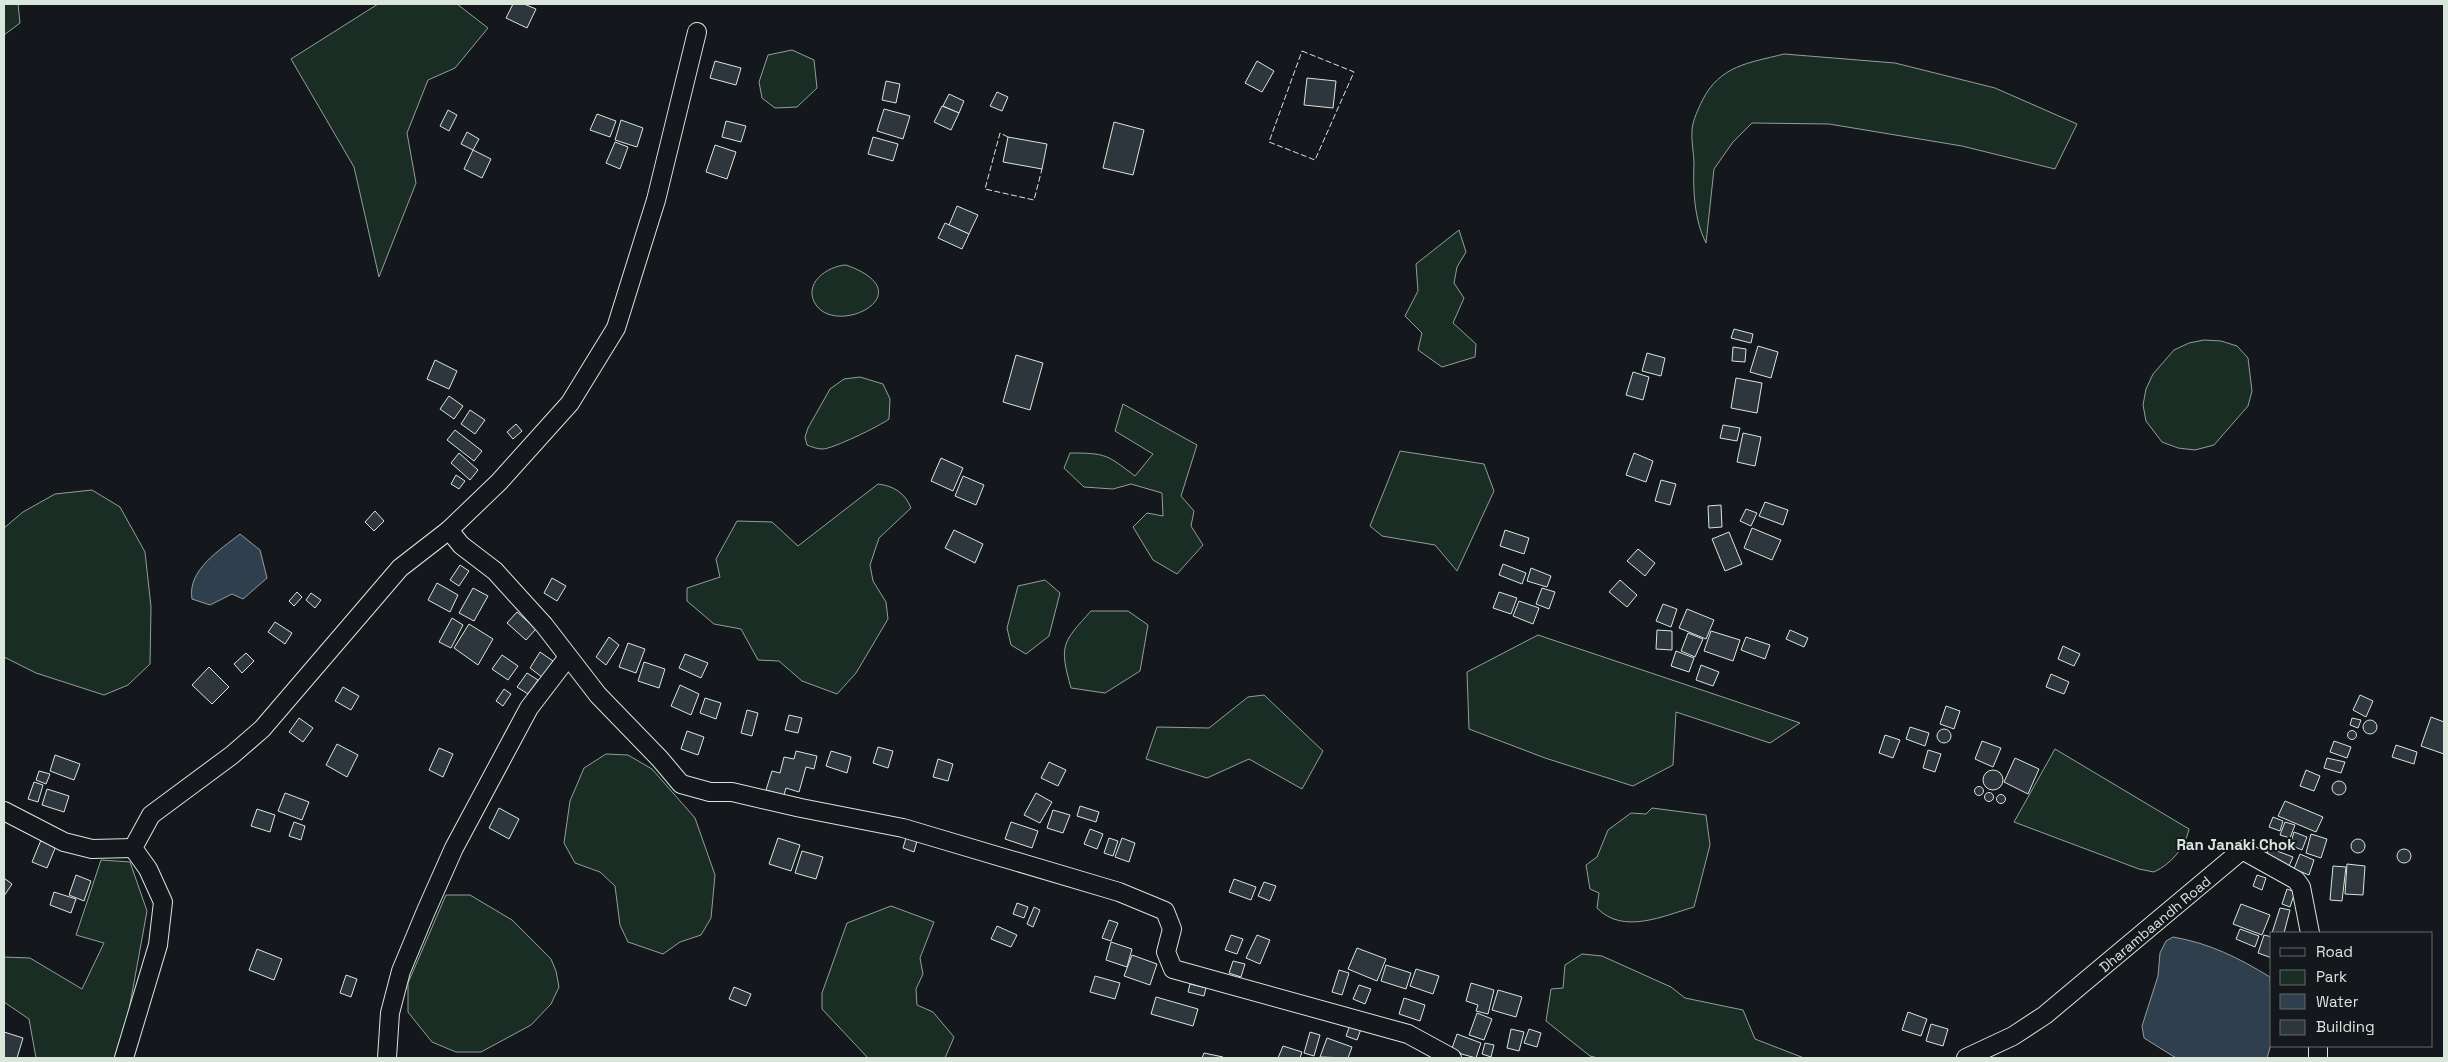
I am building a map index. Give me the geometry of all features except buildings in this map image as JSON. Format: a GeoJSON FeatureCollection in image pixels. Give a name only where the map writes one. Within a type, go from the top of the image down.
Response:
{"type":"FeatureCollection","features":[{"type":"Feature","properties":{"kind":"street"},"geometry":{"type":"LineString","coordinates":[[133,848],[151,815],[232,755],[262,729],[400,568],[449,530],[499,482],[570,403],[616,328],[656,200],[697,32]]}},
{"type":"Feature","properties":{"kind":"street"},"geometry":{"type":"LineString","coordinates":[[449,530],[461,545],[495,571],[544,625],[598,695],[660,759],[681,784],[710,792],[732,792],[903,828],[1119,892],[1166,911],[1172,929],[1166,952],[1173,969],[1408,1034],[1452,1058]]}},
{"type":"Feature","properties":{"kind":"street"},"geometry":{"type":"LineString","coordinates":[[387,1058],[390,1013],[401,971],[454,848],[529,708],[568,657]]}},
{"type":"Feature","properties":{"kind":"street"},"geometry":{"type":"LineString","coordinates":[[4,811],[64,842],[92,849],[133,848]]}},
{"type":"Feature","properties":{"kind":"street"},"geometry":{"type":"LineString","coordinates":[[124,1058],[158,945],[163,902],[148,869],[133,848]]}},
{"type":"Feature","properties":{"kind":"street","name":"Dharambaandh Road"},"geometry":{"type":"LineString","coordinates":[[1966,1058],[2013,1036],[2045,1015],[2242,850],[2296,880],[2302,887],[2310,932]]}},
{"type":"Feature","properties":{"kind":"green space"},"geometry":{"type":"Polygon","coordinates":[[[4,4],[18,4],[20,23],[4,35],[4,4]]]}},
{"type":"Feature","properties":{"kind":"green space"},"geometry":{"type":"Polygon","coordinates":[[[378,4],[457,4],[488,28],[455,68],[428,80],[407,133],[416,183],[379,277],[354,167],[291,59],[378,4]]]}},
{"type":"Feature","properties":{"kind":"green space"},"geometry":{"type":"Polygon","coordinates":[[[792,50],[814,60],[817,88],[797,107],[775,108],[762,98],[759,82],[768,55],[792,50]]]}},
{"type":"Feature","properties":{"kind":"green space"},"geometry":{"type":"Polygon","coordinates":[[[1784,54],[1895,63],[1995,88],[2077,124],[2055,169],[1962,146],[1829,124],[1752,123],[1733,142],[1714,169],[1706,243],[1699,224],[1694,194],[1692,134],[1696,115],[1709,89],[1727,73],[1747,63],[1784,54]]]}},
{"type":"Feature","properties":{"kind":"green space"},"geometry":{"type":"Polygon","coordinates":[[[1459,230],[1466,252],[1457,267],[1454,283],[1464,298],[1453,323],[1476,344],[1475,357],[1442,367],[1418,350],[1422,333],[1405,316],[1418,291],[1416,264],[1459,230]]]}},
{"type":"Feature","properties":{"kind":"green space"},"geometry":{"type":"Polygon","coordinates":[[[846,265],[868,276],[878,288],[877,298],[869,308],[856,314],[841,316],[827,314],[816,305],[812,297],[814,283],[831,269],[846,265]]]}},
{"type":"Feature","properties":{"kind":"green space"},"geometry":{"type":"Polygon","coordinates":[[[2204,340],[2221,341],[2237,346],[2248,358],[2252,391],[2248,406],[2214,445],[2195,450],[2178,448],[2162,442],[2146,421],[2143,405],[2146,389],[2153,374],[2174,350],[2189,343],[2204,340]]]}},
{"type":"Feature","properties":{"kind":"green space"},"geometry":{"type":"Polygon","coordinates":[[[860,377],[883,384],[890,399],[889,419],[856,437],[828,448],[819,449],[807,445],[805,437],[808,428],[830,389],[844,379],[860,377]]]}},
{"type":"Feature","properties":{"kind":"green space"},"geometry":{"type":"Polygon","coordinates":[[[1123,404],[1197,445],[1181,496],[1194,511],[1191,526],[1203,545],[1177,574],[1153,560],[1133,527],[1147,513],[1163,516],[1162,493],[1131,484],[1113,489],[1084,487],[1064,468],[1070,453],[1092,454],[1112,459],[1135,476],[1153,454],[1115,431],[1123,404]]]}},
{"type":"Feature","properties":{"kind":"green space"},"geometry":{"type":"Polygon","coordinates":[[[1400,451],[1484,464],[1494,491],[1457,571],[1435,545],[1382,536],[1370,526],[1400,451]]]}},
{"type":"Feature","properties":{"kind":"green space"},"geometry":{"type":"Polygon","coordinates":[[[878,484],[889,486],[898,491],[906,498],[911,508],[879,538],[870,565],[873,581],[886,602],[888,619],[856,673],[837,694],[802,681],[779,661],[758,660],[741,629],[714,624],[687,601],[687,588],[720,577],[716,559],[737,521],[772,522],[798,546],[878,484]]]}},
{"type":"Feature","properties":{"kind":"green space"},"geometry":{"type":"Polygon","coordinates":[[[92,490],[120,507],[145,552],[151,607],[150,664],[128,685],[104,695],[36,673],[4,657],[4,528],[23,512],[55,494],[92,490]]]}},
{"type":"Feature","properties":{"kind":"green space"},"geometry":{"type":"Polygon","coordinates":[[[1045,580],[1060,593],[1049,636],[1026,654],[1011,645],[1007,628],[1018,586],[1045,580]]]}},
{"type":"Feature","properties":{"kind":"green space"},"geometry":{"type":"Polygon","coordinates":[[[1091,611],[1128,611],[1148,625],[1140,671],[1105,693],[1071,688],[1067,674],[1064,653],[1066,645],[1074,630],[1091,611]]]}},
{"type":"Feature","properties":{"kind":"green space"},"geometry":{"type":"Polygon","coordinates":[[[1538,635],[1800,723],[1770,743],[1676,712],[1673,765],[1633,786],[1545,758],[1469,729],[1467,672],[1538,635]]]}},
{"type":"Feature","properties":{"kind":"green space"},"geometry":{"type":"Polygon","coordinates":[[[1264,695],[1323,751],[1302,789],[1249,759],[1207,778],[1146,759],[1157,727],[1209,728],[1248,697],[1264,695]]]}},
{"type":"Feature","properties":{"kind":"green space"},"geometry":{"type":"Polygon","coordinates":[[[2055,749],[2189,829],[2181,849],[2176,855],[2166,865],[2154,872],[2139,869],[2014,822],[2055,749]]]}},
{"type":"Feature","properties":{"kind":"green space"},"geometry":{"type":"Polygon","coordinates":[[[606,754],[628,755],[652,769],[695,818],[715,875],[711,918],[701,935],[680,942],[663,954],[628,942],[620,925],[615,886],[600,872],[575,863],[564,843],[570,801],[584,768],[606,754]]]}},
{"type":"Feature","properties":{"kind":"green space"},"geometry":{"type":"Polygon","coordinates":[[[1652,808],[1706,815],[1710,845],[1694,907],[1644,921],[1631,922],[1607,916],[1597,908],[1599,893],[1590,889],[1586,865],[1597,857],[1608,830],[1631,813],[1646,814],[1652,808]]]}},
{"type":"Feature","properties":{"kind":"green space"},"geometry":{"type":"Polygon","coordinates":[[[101,860],[130,862],[147,911],[129,1010],[116,1058],[36,1058],[29,1019],[4,1002],[4,957],[30,958],[82,989],[104,943],[76,935],[101,860]]]}},
{"type":"Feature","properties":{"kind":"green space"},"geometry":{"type":"Polygon","coordinates":[[[446,895],[470,895],[512,920],[551,959],[556,971],[559,987],[551,1004],[531,1025],[481,1052],[456,1052],[432,1042],[408,1012],[408,983],[446,895]]]}},
{"type":"Feature","properties":{"kind":"green space"},"geometry":{"type":"Polygon","coordinates":[[[891,906],[934,922],[920,958],[923,974],[916,989],[917,1005],[933,1012],[954,1037],[945,1058],[868,1058],[822,1009],[822,993],[847,923],[891,906]]]}},
{"type":"Feature","properties":{"kind":"green space"},"geometry":{"type":"Polygon","coordinates":[[[1582,954],[1602,956],[1671,987],[1685,998],[1743,1010],[1755,1039],[1804,1058],[1598,1058],[1590,1056],[1546,1021],[1551,989],[1563,988],[1565,965],[1582,954]]]}},
{"type":"Feature","properties":{"kind":"water"},"geometry":{"type":"Polygon","coordinates":[[[240,534],[260,550],[267,578],[243,599],[232,594],[210,605],[192,599],[192,589],[200,570],[215,554],[240,534]]]}},
{"type":"Feature","properties":{"kind":"water"},"geometry":{"type":"Polygon","coordinates":[[[2173,937],[2199,943],[2223,952],[2270,977],[2270,1047],[2267,1058],[2176,1058],[2144,1038],[2142,1026],[2158,976],[2160,953],[2166,941],[2173,937]]]}},
{"type":"Feature","properties":{"kind":"fence"},"geometry":{"type":"LineString","coordinates":[[1302,51],[1354,72],[1315,160],[1269,142],[1302,51]]}},
{"type":"Feature","properties":{"kind":"fence"},"geometry":{"type":"LineString","coordinates":[[1008,137],[1000,133],[985,189],[1034,200],[1042,169]]}},
{"type":"Feature","properties":{"kind":"district","name":"Ran Janaki Chok"},"geometry":{"type":"Point","coordinates":[2236,844]}}]}
